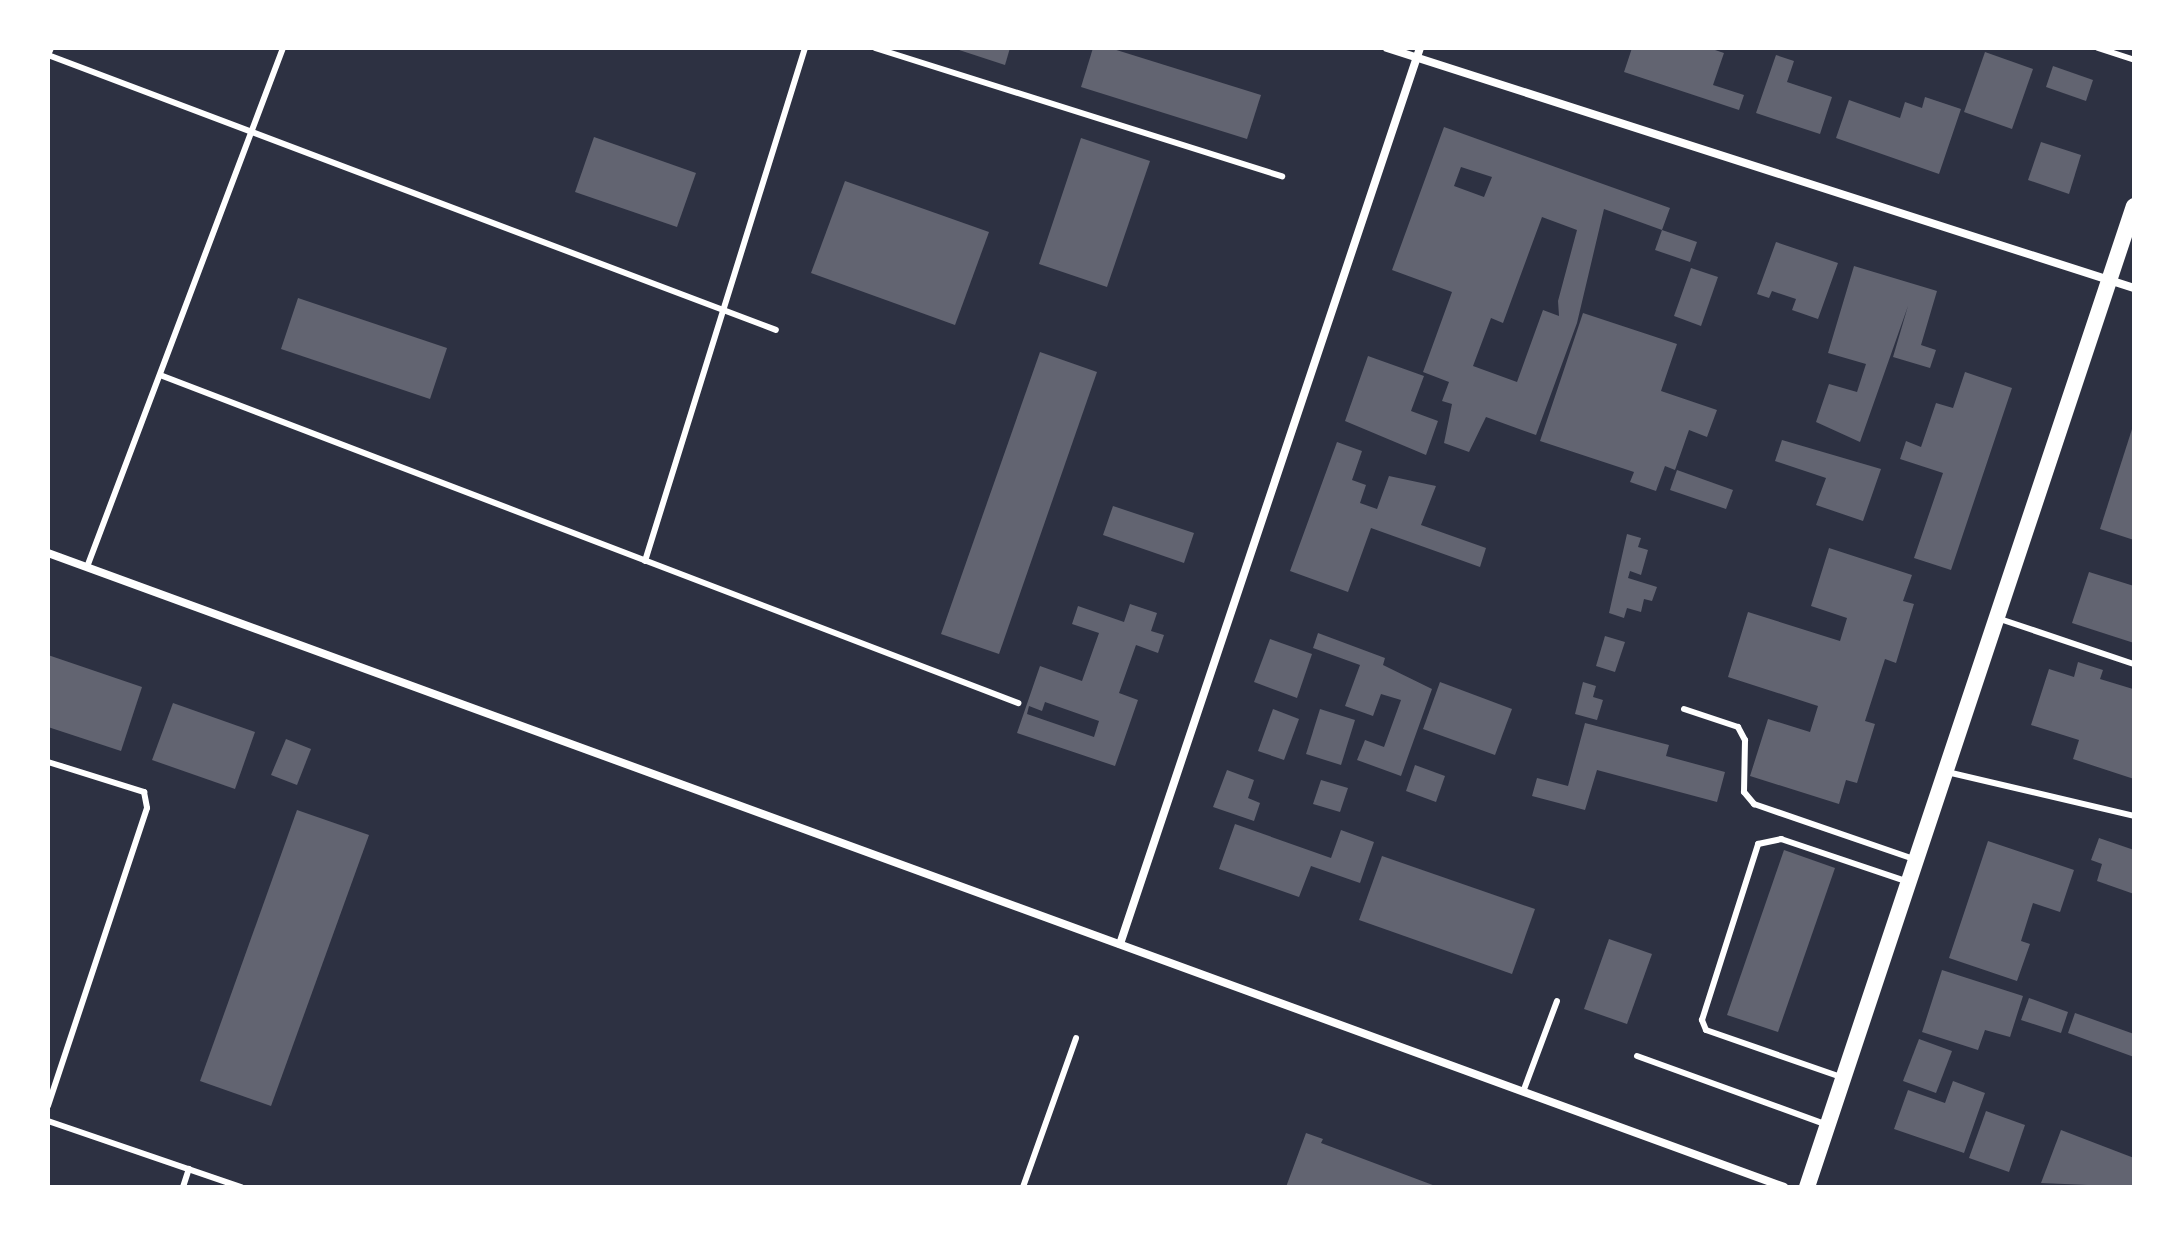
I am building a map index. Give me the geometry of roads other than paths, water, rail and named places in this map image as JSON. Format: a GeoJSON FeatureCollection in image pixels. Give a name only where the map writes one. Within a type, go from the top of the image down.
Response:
{"type":"FeatureCollection","features":[{"type":"Feature","properties":{"kind":"main road"},"geometry":{"type":"LineString","coordinates":[[1807,1187],[2134,206]]}},
{"type":"Feature","properties":{"kind":"street"},"geometry":{"type":"LineString","coordinates":[[1387,48],[1419,53],[2134,288]]}},
{"type":"Feature","properties":{"kind":"street"},"geometry":{"type":"LineString","coordinates":[[1120,944],[1419,53]]}},
{"type":"Feature","properties":{"kind":"street"},"geometry":{"type":"LineString","coordinates":[[48,553],[1784,1187]]}},
{"type":"Feature","properties":{"kind":"lane"},"geometry":{"type":"LineString","coordinates":[[51,48],[48,55],[776,330]]}},
{"type":"Feature","properties":{"kind":"lane"},"geometry":{"type":"LineString","coordinates":[[87,567],[283,48]]}},
{"type":"Feature","properties":{"kind":"lane"},"geometry":{"type":"LineString","coordinates":[[645,561],[805,48]]}},
{"type":"Feature","properties":{"kind":"lane"},"geometry":{"type":"LineString","coordinates":[[875,48],[1282,176]]}},
{"type":"Feature","properties":{"kind":"lane"},"geometry":{"type":"LineString","coordinates":[[2098,48],[2134,60]]}},
{"type":"Feature","properties":{"kind":"lane"},"geometry":{"type":"LineString","coordinates":[[160,375],[1018,703]]}},
{"type":"Feature","properties":{"kind":"lane"},"geometry":{"type":"LineString","coordinates":[[1995,618],[2134,664]]}},
{"type":"Feature","properties":{"kind":"lane"},"geometry":{"type":"LineString","coordinates":[[1684,709],[1738,727],[1745,740],[1744,792],[1754,804],[1916,860]]}},
{"type":"Feature","properties":{"kind":"lane"},"geometry":{"type":"LineString","coordinates":[[48,762],[144,792],[147,808],[48,1106]]}},
{"type":"Feature","properties":{"kind":"lane"},"geometry":{"type":"LineString","coordinates":[[1945,772],[2134,816]]}},
{"type":"Feature","properties":{"kind":"lane"},"geometry":{"type":"LineString","coordinates":[[1843,1078],[1706,1030],[1702,1008],[1758,844],[1781,839],[1909,882]]}},
{"type":"Feature","properties":{"kind":"lane"},"geometry":{"type":"LineString","coordinates":[[1523,1092],[1557,1001]]}},
{"type":"Feature","properties":{"kind":"lane"},"geometry":{"type":"LineString","coordinates":[[1023,1187],[1076,1038]]}},
{"type":"Feature","properties":{"kind":"lane"},"geometry":{"type":"LineString","coordinates":[[1637,1056],[1828,1125]]}},
{"type":"Feature","properties":{"kind":"lane"},"geometry":{"type":"LineString","coordinates":[[48,1121],[241,1187]]}},
{"type":"Feature","properties":{"kind":"lane"},"geometry":{"type":"LineString","coordinates":[[183,1187],[189,1169]]}}]}
